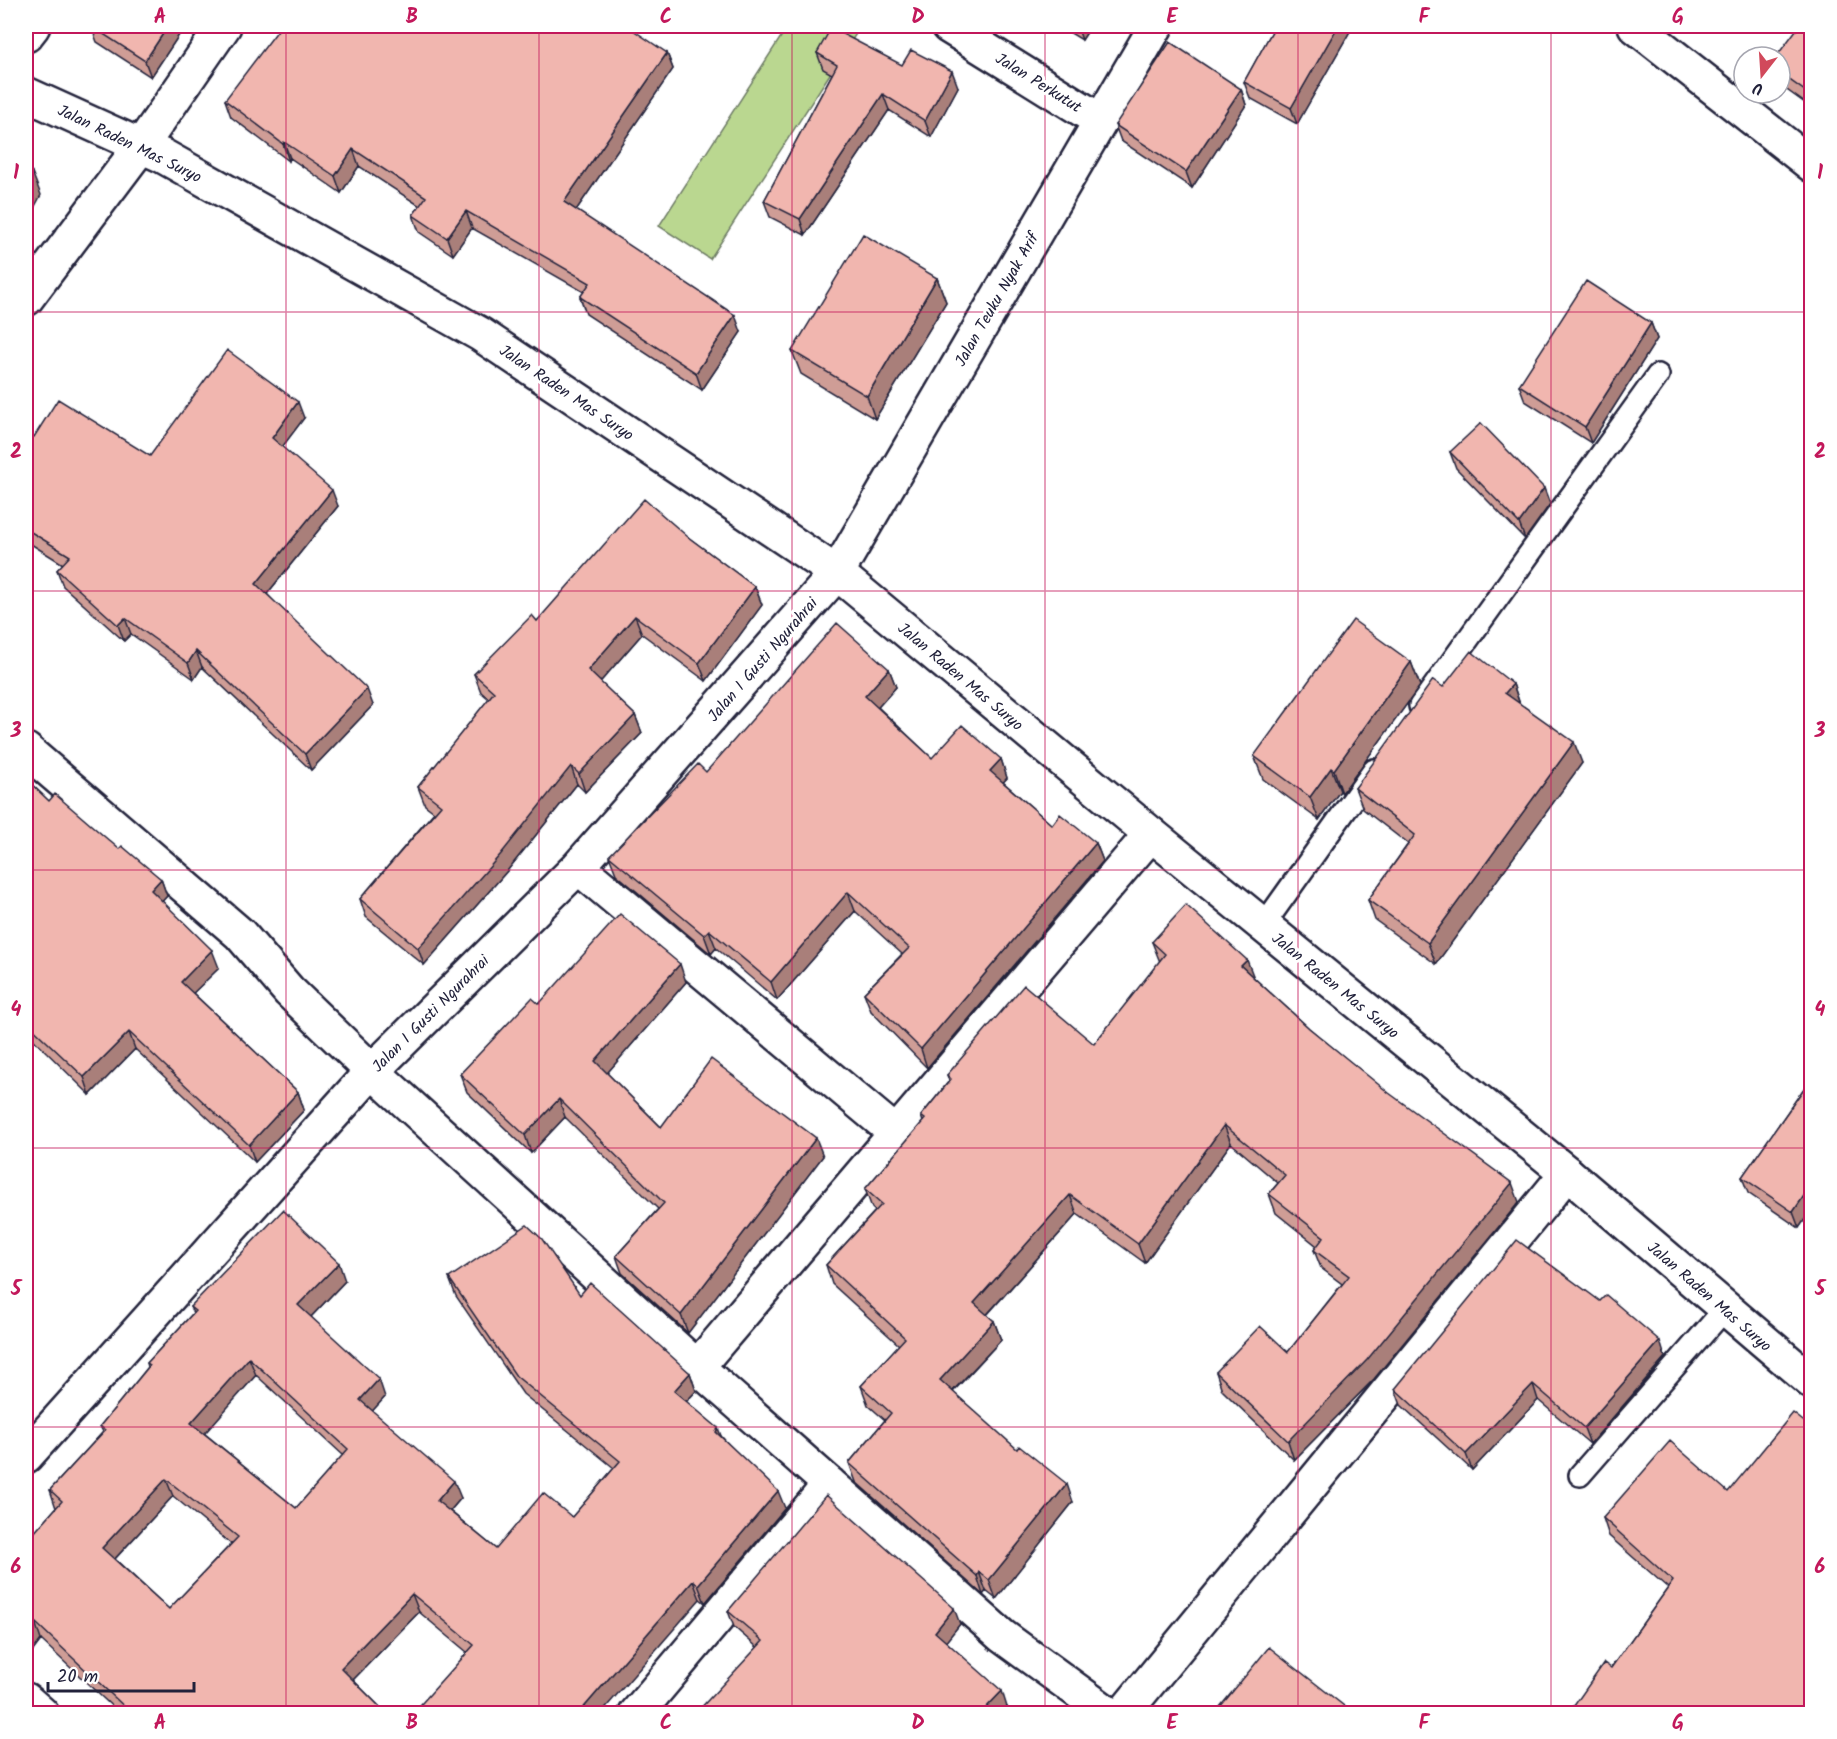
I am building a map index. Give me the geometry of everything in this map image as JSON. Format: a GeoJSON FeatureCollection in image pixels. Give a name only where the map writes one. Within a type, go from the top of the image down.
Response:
{"type":"FeatureCollection","features":[{"type":"Feature","properties":{"kind":"street"},"geometry":{"type":"LineString","coordinates":[[26,36],[33,26]]}},
{"type":"Feature","properties":{"kind":"street"},"geometry":{"type":"LineString","coordinates":[[26,299],[141,146],[224,26]]}},
{"type":"Feature","properties":{"kind":"street","name":"Jalan Perkutut"},"geometry":{"type":"LineString","coordinates":[[948,26],[1099,120]]}},
{"type":"Feature","properties":{"kind":"street","name":"Jalan Teuku Nyak Arif"},"geometry":{"type":"LineString","coordinates":[[837,573],[1099,120],[1156,26]]}},
{"type":"Feature","properties":{"kind":"street"},"geometry":{"type":"LineString","coordinates":[[1635,26],[1812,165]]}},
{"type":"Feature","properties":{"kind":"street","name":"Jalan Raden Mas Suryo"},"geometry":{"type":"LineString","coordinates":[[26,94],[141,146],[480,334],[837,573],[1151,834],[1567,1173],[1724,1310],[1812,1382]]}},
{"type":"Feature","properties":{"kind":"street","name":"Jalan I Gusti Ngurahrai"},"geometry":{"type":"LineString","coordinates":[[26,1456],[372,1071],[578,867],[837,573]]}},
{"type":"Feature","properties":{"kind":"street"},"geometry":{"type":"LineString","coordinates":[[26,750],[240,934],[289,991],[372,1071],[697,1367],[1002,1636],[1109,1713]]}},
{"type":"Feature","properties":{"kind":"street"},"geometry":{"type":"LineString","coordinates":[[697,1367],[1151,834]]}},
{"type":"Feature","properties":{"kind":"street"},"geometry":{"type":"LineString","coordinates":[[578,867],[897,1134]]}},
{"type":"Feature","properties":{"kind":"street"},"geometry":{"type":"LineString","coordinates":[[1123,1713],[1567,1173]]}},
{"type":"Feature","properties":{"kind":"street"},"geometry":{"type":"LineString","coordinates":[[636,1713],[830,1484]]}},
{"type":"Feature","properties":{"kind":"street"},"geometry":{"type":"LineString","coordinates":[[26,1700],[42,1713]]}},
{"type":"Feature","properties":{"kind":"lane"},"geometry":{"type":"LineString","coordinates":[[1408,723],[1658,375]]}},
{"type":"Feature","properties":{"kind":"lane"},"geometry":{"type":"LineString","coordinates":[[1263,926],[1387,752]]}},
{"type":"Feature","properties":{"kind":"lane"},"geometry":{"type":"LineString","coordinates":[[1580,1475],[1724,1310]]}},
{"type":"Feature","properties":{"kind":"green space"},"geometry":{"type":"Polygon","coordinates":[[[788,26],[861,26],[710,259],[659,226],[788,26]]]}},
{"type":"Feature","properties":{"kind":"building"},"geometry":{"type":"Polygon","coordinates":[[[91,26],[168,26],[145,61],[91,26]]]}},
{"type":"Feature","properties":{"kind":"building"},"geometry":{"type":"Polygon","coordinates":[[[281,26],[448,26],[452,28],[454,26],[627,26],[667,53],[564,202],[735,315],[696,373],[580,297],[590,283],[466,211],[447,238],[413,215],[426,197],[353,149],[335,176],[284,142],[283,144],[225,100],[281,26]]]}},
{"type":"Feature","properties":{"kind":"building"},"geometry":{"type":"Polygon","coordinates":[[[1275,26],[1338,26],[1291,108],[1244,82],[1275,26]]]}},
{"type":"Feature","properties":{"kind":"building"},"geometry":{"type":"Polygon","coordinates":[[[1799,26],[1812,26],[1812,96],[1792,82],[1792,45],[1785,45],[1799,26]]]}},
{"type":"Feature","properties":{"kind":"building"},"geometry":{"type":"Polygon","coordinates":[[[831,28],[902,65],[911,50],[952,71],[925,121],[883,94],[800,219],[764,201],[837,65],[817,53],[831,28]]]}},
{"type":"Feature","properties":{"kind":"building"},"geometry":{"type":"Polygon","coordinates":[[[1170,42],[1241,89],[1186,172],[1115,125],[1170,42]]]}},
{"type":"Feature","properties":{"kind":"building"},"geometry":{"type":"Polygon","coordinates":[[[26,168],[32,172],[26,184],[26,168]]]}},
{"type":"Feature","properties":{"kind":"building"},"geometry":{"type":"Polygon","coordinates":[[[863,234],[937,278],[867,396],[792,351],[863,234]]]}},
{"type":"Feature","properties":{"kind":"building"},"geometry":{"type":"Polygon","coordinates":[[[1586,281],[1651,323],[1585,427],[1519,385],[1586,281]]]}},
{"type":"Feature","properties":{"kind":"building"},"geometry":{"type":"Polygon","coordinates":[[[227,350],[298,402],[272,438],[332,490],[256,584],[367,689],[305,754],[196,651],[188,663],[125,618],[118,625],[57,570],[70,556],[26,529],[26,432],[34,437],[58,399],[150,456],[227,350]]]}},
{"type":"Feature","properties":{"kind":"building"},"geometry":{"type":"Polygon","coordinates":[[[1481,423],[1544,488],[1519,523],[1450,452],[1481,423]]]}},
{"type":"Feature","properties":{"kind":"building"},"geometry":{"type":"Polygon","coordinates":[[[644,499],[688,537],[755,587],[699,663],[635,616],[588,670],[635,715],[579,774],[571,766],[501,854],[418,948],[360,899],[441,805],[418,787],[494,692],[474,674],[532,615],[537,621],[644,499]]]}},
{"type":"Feature","properties":{"kind":"building"},"geometry":{"type":"Polygon","coordinates":[[[1353,620],[1411,662],[1334,770],[1331,768],[1310,797],[1254,756],[1353,620]]]}},
{"type":"Feature","properties":{"kind":"building"},"geometry":{"type":"Polygon","coordinates":[[[837,623],[889,669],[865,696],[932,758],[962,725],[1001,759],[990,771],[1052,825],[1060,814],[1096,843],[921,1049],[864,993],[909,948],[848,892],[771,982],[709,930],[704,935],[609,856],[698,764],[706,772],[837,623]]]}},
{"type":"Feature","properties":{"kind":"building"},"geometry":{"type":"Polygon","coordinates":[[[1471,651],[1513,684],[1505,693],[1574,742],[1428,943],[1368,900],[1415,835],[1355,788],[1433,680],[1443,687],[1471,651]]]}},
{"type":"Feature","properties":{"kind":"building"},"geometry":{"type":"Polygon","coordinates":[[[26,779],[49,801],[55,794],[119,849],[122,846],[161,879],[151,890],[212,950],[181,982],[298,1092],[249,1145],[129,1032],[84,1077],[26,1024],[26,779]]]}},
{"type":"Feature","properties":{"kind":"building"},"geometry":{"type":"Polygon","coordinates":[[[1186,905],[1247,960],[1241,966],[1309,1028],[1389,1093],[1512,1183],[1367,1360],[1288,1441],[1216,1372],[1260,1326],[1288,1352],[1349,1276],[1314,1250],[1324,1237],[1269,1194],[1285,1175],[1224,1125],[1138,1244],[1070,1195],[974,1303],[994,1321],[940,1380],[1017,1449],[1019,1446],[1067,1484],[989,1580],[979,1572],[977,1576],[849,1463],[891,1413],[861,1386],[905,1338],[826,1265],[882,1204],[865,1189],[925,1119],[921,1116],[951,1079],[947,1075],[1024,985],[1094,1044],[1165,954],[1152,942],[1186,905]]]}},
{"type":"Feature","properties":{"kind":"building"},"geometry":{"type":"Polygon","coordinates":[[[620,914],[680,964],[595,1061],[661,1127],[711,1059],[816,1138],[681,1315],[616,1256],[664,1203],[559,1099],[525,1135],[460,1074],[532,998],[539,1004],[620,914]]]}},
{"type":"Feature","properties":{"kind":"building"},"geometry":{"type":"Polygon","coordinates":[[[1812,1077],[1812,1184],[1793,1212],[1742,1177],[1812,1077]]]}},
{"type":"Feature","properties":{"kind":"building"},"geometry":{"type":"Polygon","coordinates":[[[283,1210],[339,1263],[298,1305],[379,1379],[360,1400],[454,1481],[437,1501],[496,1549],[543,1493],[572,1517],[620,1461],[516,1376],[449,1278],[527,1225],[542,1239],[580,1295],[590,1283],[690,1373],[674,1391],[718,1428],[716,1432],[778,1491],[698,1585],[693,1581],[579,1713],[413,1713],[474,1645],[412,1594],[341,1668],[386,1713],[131,1713],[35,1622],[26,1634],[26,1542],[62,1501],[50,1490],[105,1430],[100,1426],[150,1365],[147,1363],[195,1311],[190,1307],[283,1210]],[[249,1358],[191,1423],[296,1508],[348,1449],[249,1358]],[[166,1479],[102,1548],[169,1609],[238,1537],[166,1479]]]}},
{"type":"Feature","properties":{"kind":"building"},"geometry":{"type":"Polygon","coordinates":[[[1517,1240],[1600,1301],[1606,1295],[1660,1341],[1584,1428],[1533,1384],[1466,1454],[1395,1389],[1517,1240]]]}},
{"type":"Feature","properties":{"kind":"building"},"geometry":{"type":"Polygon","coordinates":[[[1793,1413],[1812,1428],[1812,1713],[1569,1713],[1604,1663],[1611,1668],[1673,1581],[1603,1518],[1670,1441],[1728,1492],[1793,1413]]]}},
{"type":"Feature","properties":{"kind":"building"},"geometry":{"type":"Polygon","coordinates":[[[826,1495],[954,1608],[935,1632],[1002,1691],[981,1713],[696,1713],[763,1641],[728,1611],[826,1495]]]}},
{"type":"Feature","properties":{"kind":"building"},"geometry":{"type":"Polygon","coordinates":[[[1269,1647],[1353,1713],[1215,1713],[1269,1647]]]}}]}
